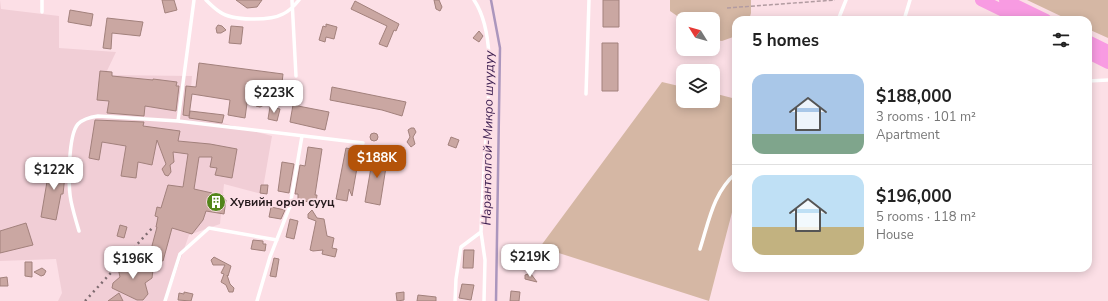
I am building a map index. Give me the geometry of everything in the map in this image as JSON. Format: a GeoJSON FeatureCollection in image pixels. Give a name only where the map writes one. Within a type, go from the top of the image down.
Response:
{"type":"FeatureCollection","features":[{"type":"Feature","properties":{"kind":"highway"},"geometry":{"type":"LineString","coordinates":[[981,0],[1014,16]]}},
{"type":"Feature","properties":{"kind":"highway"},"geometry":{"type":"LineString","coordinates":[[1005,0],[1038,16]]}},
{"type":"Feature","properties":{"kind":"highway"},"geometry":{"type":"LineString","coordinates":[[1092,43],[1108,51]]}},
{"type":"Feature","properties":{"kind":"highway"},"geometry":{"type":"LineString","coordinates":[[1092,55],[1108,63]]}},
{"type":"Feature","properties":{"kind":"lane"},"geometry":{"type":"LineString","coordinates":[[42,0],[42,12]]}},
{"type":"Feature","properties":{"kind":"lane"},"geometry":{"type":"LineString","coordinates":[[178,121],[194,0]]}},
{"type":"Feature","properties":{"kind":"lane"},"geometry":{"type":"LineString","coordinates":[[206,0],[220,13],[230,17],[249,19],[273,18],[284,14],[300,0]]}},
{"type":"Feature","properties":{"kind":"lane"},"geometry":{"type":"LineString","coordinates":[[292,0],[296,76]]}},
{"type":"Feature","properties":{"kind":"lane"},"geometry":{"type":"LineString","coordinates":[[474,0],[479,7],[485,25],[489,56],[481,232],[484,260],[484,301]]}},
{"type":"Feature","properties":{"kind":"lane"},"geometry":{"type":"LineString","coordinates":[[586,94],[589,0]]}},
{"type":"Feature","properties":{"kind":"lane"},"geometry":{"type":"LineString","coordinates":[[840,16],[846,0]]}},
{"type":"Feature","properties":{"kind":"lane"},"geometry":{"type":"LineString","coordinates":[[905,16],[910,0]]}},
{"type":"Feature","properties":{"kind":"lane"},"geometry":{"type":"LineString","coordinates":[[1092,81],[1108,80]]}},
{"type":"Feature","properties":{"kind":"lane"},"geometry":{"type":"LineString","coordinates":[[79,231],[71,199],[70,146],[72,133],[78,124],[88,118],[98,116],[178,121],[363,143]]}},
{"type":"Feature","properties":{"kind":"lane"},"geometry":{"type":"LineString","coordinates":[[257,301],[290,206],[302,136]]}},
{"type":"Feature","properties":{"kind":"lane"},"geometry":{"type":"LineString","coordinates":[[700,249],[715,199],[726,182],[732,177]]}},
{"type":"Feature","properties":{"kind":"lane"},"geometry":{"type":"LineString","coordinates":[[165,301],[180,254],[209,228],[277,240]]}},
{"type":"Feature","properties":{"kind":"lane"},"geometry":{"type":"LineString","coordinates":[[455,301],[456,279],[461,247],[481,232]]}},
{"type":"Feature","properties":{"kind":"path"},"geometry":{"type":"LineString","coordinates":[[727,8],[835,0]]}},
{"type":"Feature","properties":{"kind":"shaded area"},"geometry":{"type":"Polygon","coordinates":[[[0,0],[1,9],[59,16],[59,48],[116,52],[105,75],[192,76],[189,114],[272,136],[262,194],[224,184],[220,224],[189,235],[166,301],[58,301],[62,293],[56,259],[0,261],[0,0]]]}},
{"type":"Feature","properties":{"kind":"shaded area"},"geometry":{"type":"Polygon","coordinates":[[[670,0],[751,0],[750,16],[732,16],[732,37],[722,41],[720,41],[720,12],[676,12],[676,15],[670,11],[670,0]]]}},
{"type":"Feature","properties":{"kind":"shaded area"},"geometry":{"type":"Polygon","coordinates":[[[1027,0],[1108,0],[1108,38],[1092,31],[1092,16],[1061,16],[1027,0]]]}},
{"type":"Feature","properties":{"kind":"shaded area"},"geometry":{"type":"Polygon","coordinates":[[[662,82],[676,85],[676,108],[720,108],[720,95],[732,98],[732,212],[709,301],[540,247],[662,82]]]}},
{"type":"Feature","properties":{"kind":"building"},"geometry":{"type":"Polygon","coordinates":[[[162,0],[174,0],[177,10],[165,13],[162,0]]]}},
{"type":"Feature","properties":{"kind":"building"},"geometry":{"type":"Polygon","coordinates":[[[236,0],[262,0],[257,7],[247,8],[236,0]]]}},
{"type":"Feature","properties":{"kind":"building"},"geometry":{"type":"Polygon","coordinates":[[[434,0],[439,0],[442,7],[440,11],[436,9],[434,0]]]}},
{"type":"Feature","properties":{"kind":"building"},"geometry":{"type":"Polygon","coordinates":[[[603,0],[619,0],[619,27],[603,27],[603,0]]]}},
{"type":"Feature","properties":{"kind":"building"},"geometry":{"type":"Polygon","coordinates":[[[355,1],[399,24],[396,31],[394,30],[387,47],[379,44],[387,26],[351,9],[355,1]]]}},
{"type":"Feature","properties":{"kind":"building"},"geometry":{"type":"Polygon","coordinates":[[[70,10],[93,14],[91,26],[68,22],[70,10]]]}},
{"type":"Feature","properties":{"kind":"building"},"geometry":{"type":"Polygon","coordinates":[[[107,18],[143,22],[140,36],[112,33],[111,49],[103,48],[107,18]]]}},
{"type":"Feature","properties":{"kind":"building"},"geometry":{"type":"Polygon","coordinates":[[[326,24],[337,27],[334,39],[326,37],[325,42],[319,40],[323,26],[326,27],[326,24]]]}},
{"type":"Feature","properties":{"kind":"building"},"geometry":{"type":"Polygon","coordinates":[[[218,25],[222,26],[226,30],[221,33],[217,33],[216,28],[218,25]]]}},
{"type":"Feature","properties":{"kind":"building"},"geometry":{"type":"Polygon","coordinates":[[[231,26],[243,27],[241,44],[229,43],[231,26]]]}},
{"type":"Feature","properties":{"kind":"building"},"geometry":{"type":"Polygon","coordinates":[[[479,31],[483,36],[479,42],[473,38],[479,31]]]}},
{"type":"Feature","properties":{"kind":"building"},"geometry":{"type":"Polygon","coordinates":[[[602,43],[618,43],[618,91],[602,91],[602,43]]]}},
{"type":"Feature","properties":{"kind":"building"},"geometry":{"type":"Polygon","coordinates":[[[199,63],[283,74],[282,83],[270,82],[269,90],[263,90],[262,99],[264,105],[260,107],[256,106],[248,96],[245,118],[228,115],[230,100],[192,94],[189,116],[183,115],[186,86],[196,87],[199,63]]]}},
{"type":"Feature","properties":{"kind":"building"},"geometry":{"type":"Polygon","coordinates":[[[100,71],[112,72],[112,76],[177,82],[176,86],[179,86],[176,111],[145,106],[144,116],[107,113],[109,101],[97,100],[100,71]]]}},
{"type":"Feature","properties":{"kind":"building"},"geometry":{"type":"Polygon","coordinates":[[[332,87],[406,102],[402,116],[382,110],[330,100],[332,87]]]}},
{"type":"Feature","properties":{"kind":"building"},"geometry":{"type":"Polygon","coordinates":[[[293,105],[329,112],[325,130],[290,122],[293,105]]]}},
{"type":"Feature","properties":{"kind":"building"},"geometry":{"type":"Polygon","coordinates":[[[270,107],[280,109],[277,121],[268,119],[270,107]]]}},
{"type":"Feature","properties":{"kind":"building"},"geometry":{"type":"Polygon","coordinates":[[[190,111],[224,115],[222,123],[189,118],[190,111]]]}},
{"type":"Feature","properties":{"kind":"building"},"geometry":{"type":"Polygon","coordinates":[[[95,120],[144,122],[143,126],[180,131],[178,141],[210,144],[237,149],[232,178],[215,175],[217,168],[210,167],[212,157],[199,157],[194,189],[212,193],[211,196],[226,200],[224,214],[206,211],[203,220],[192,234],[172,228],[163,261],[149,257],[157,227],[158,217],[155,216],[157,207],[161,208],[168,185],[183,187],[188,154],[173,152],[174,162],[170,165],[171,172],[168,176],[165,175],[162,169],[166,164],[157,140],[152,165],[138,162],[136,178],[121,176],[126,146],[102,142],[99,160],[89,158],[95,120]]]}},
{"type":"Feature","properties":{"kind":"building"},"geometry":{"type":"Polygon","coordinates":[[[414,128],[416,132],[413,137],[415,144],[411,147],[407,142],[410,137],[408,130],[414,128]]]}},
{"type":"Feature","properties":{"kind":"building"},"geometry":{"type":"Polygon","coordinates":[[[372,133],[376,133],[378,137],[376,141],[372,141],[370,139],[370,135],[372,133]]]}},
{"type":"Feature","properties":{"kind":"building"},"geometry":{"type":"Polygon","coordinates":[[[451,137],[459,140],[456,148],[448,145],[451,137]]]}},
{"type":"Feature","properties":{"kind":"building"},"geometry":{"type":"Polygon","coordinates":[[[308,147],[322,149],[315,195],[317,195],[316,203],[298,200],[298,194],[295,194],[300,165],[305,166],[308,147]]]}},
{"type":"Feature","properties":{"kind":"building"},"geometry":{"type":"Polygon","coordinates":[[[346,148],[360,151],[352,196],[349,189],[347,201],[336,199],[346,148]]]}},
{"type":"Feature","properties":{"kind":"building"},"geometry":{"type":"Polygon","coordinates":[[[373,156],[393,159],[391,169],[386,167],[380,205],[365,202],[373,156]]]}},
{"type":"Feature","properties":{"kind":"building"},"geometry":{"type":"Polygon","coordinates":[[[282,162],[294,164],[289,193],[278,191],[282,162]]]}},
{"type":"Feature","properties":{"kind":"building"},"geometry":{"type":"Polygon","coordinates":[[[50,164],[66,166],[63,194],[61,194],[56,220],[41,217],[50,164]]]}},
{"type":"Feature","properties":{"kind":"building"},"geometry":{"type":"Polygon","coordinates":[[[261,185],[268,185],[267,194],[260,193],[261,185]]]}},
{"type":"Feature","properties":{"kind":"building"},"geometry":{"type":"Polygon","coordinates":[[[271,207],[285,210],[281,219],[269,217],[271,207]]]}},
{"type":"Feature","properties":{"kind":"building"},"geometry":{"type":"Polygon","coordinates":[[[312,210],[317,218],[324,219],[327,236],[334,238],[332,248],[337,249],[335,257],[322,254],[323,250],[310,250],[316,221],[308,218],[308,214],[312,210]]]}},
{"type":"Feature","properties":{"kind":"building"},"geometry":{"type":"Polygon","coordinates":[[[290,219],[298,221],[294,239],[286,237],[290,219]]]}},
{"type":"Feature","properties":{"kind":"building"},"geometry":{"type":"Polygon","coordinates":[[[26,223],[33,245],[0,253],[0,231],[26,223]]]}},
{"type":"Feature","properties":{"kind":"building"},"geometry":{"type":"Polygon","coordinates":[[[120,225],[127,227],[124,238],[117,236],[120,225]]]}},
{"type":"Feature","properties":{"kind":"building"},"geometry":{"type":"Polygon","coordinates":[[[253,240],[263,241],[263,244],[266,244],[265,251],[251,249],[253,240]]]}},
{"type":"Feature","properties":{"kind":"building"},"geometry":{"type":"Polygon","coordinates":[[[464,250],[474,250],[473,268],[463,268],[464,250]]]}},
{"type":"Feature","properties":{"kind":"building"},"geometry":{"type":"Polygon","coordinates":[[[214,257],[231,266],[228,276],[227,275],[230,284],[234,288],[233,292],[229,292],[226,285],[221,282],[224,274],[221,273],[225,265],[213,265],[211,260],[214,257]]]}},
{"type":"Feature","properties":{"kind":"building"},"geometry":{"type":"Polygon","coordinates":[[[274,258],[279,259],[276,277],[270,276],[274,258]]]}},
{"type":"Feature","properties":{"kind":"building"},"geometry":{"type":"Polygon","coordinates":[[[123,260],[131,261],[136,268],[149,263],[153,270],[152,278],[145,283],[148,294],[143,300],[137,300],[112,288],[113,283],[120,277],[118,268],[123,260]]]}},
{"type":"Feature","properties":{"kind":"building"},"geometry":{"type":"Polygon","coordinates":[[[25,262],[32,262],[32,277],[25,276],[25,262]]]}},
{"type":"Feature","properties":{"kind":"building"},"geometry":{"type":"Polygon","coordinates":[[[42,268],[46,271],[44,275],[41,276],[34,272],[42,268]]]}},
{"type":"Feature","properties":{"kind":"building"},"geometry":{"type":"Polygon","coordinates":[[[531,274],[537,282],[525,279],[525,275],[531,274]]]}},
{"type":"Feature","properties":{"kind":"building"},"geometry":{"type":"Polygon","coordinates":[[[7,277],[8,286],[0,286],[0,278],[7,277]]]}},
{"type":"Feature","properties":{"kind":"building"},"geometry":{"type":"Polygon","coordinates":[[[462,284],[474,285],[471,300],[459,298],[462,284]]]}},
{"type":"Feature","properties":{"kind":"building"},"geometry":{"type":"Polygon","coordinates":[[[511,291],[520,292],[519,301],[510,301],[511,291]]]}},
{"type":"Feature","properties":{"kind":"building"},"geometry":{"type":"Polygon","coordinates":[[[184,292],[193,294],[191,301],[178,300],[179,293],[184,294],[184,292]]]}},
{"type":"Feature","properties":{"kind":"building"},"geometry":{"type":"Polygon","coordinates":[[[404,292],[404,300],[397,301],[396,293],[404,292]]]}},
{"type":"Feature","properties":{"kind":"building"},"geometry":{"type":"Polygon","coordinates":[[[119,293],[123,301],[108,301],[119,293]]]}},
{"type":"Feature","properties":{"kind":"building"},"geometry":{"type":"Polygon","coordinates":[[[418,295],[436,297],[436,301],[417,301],[418,295]]]}},
{"type":"Feature","properties":{"kind":"waterway","name":"Нарантолгой-Микро шуудуу"},"geometry":{"type":"LineString","coordinates":[[491,0],[500,48],[496,301]]}},
{"type":"Feature","properties":{"kind":"railway"},"geometry":{"type":"LineString","coordinates":[[85,301],[154,226]]}},
{"type":"Feature","properties":{"kind":"place","name":"Хувийн орон сууц"},"geometry":{"type":"Point","coordinates":[216,202]}}]}
